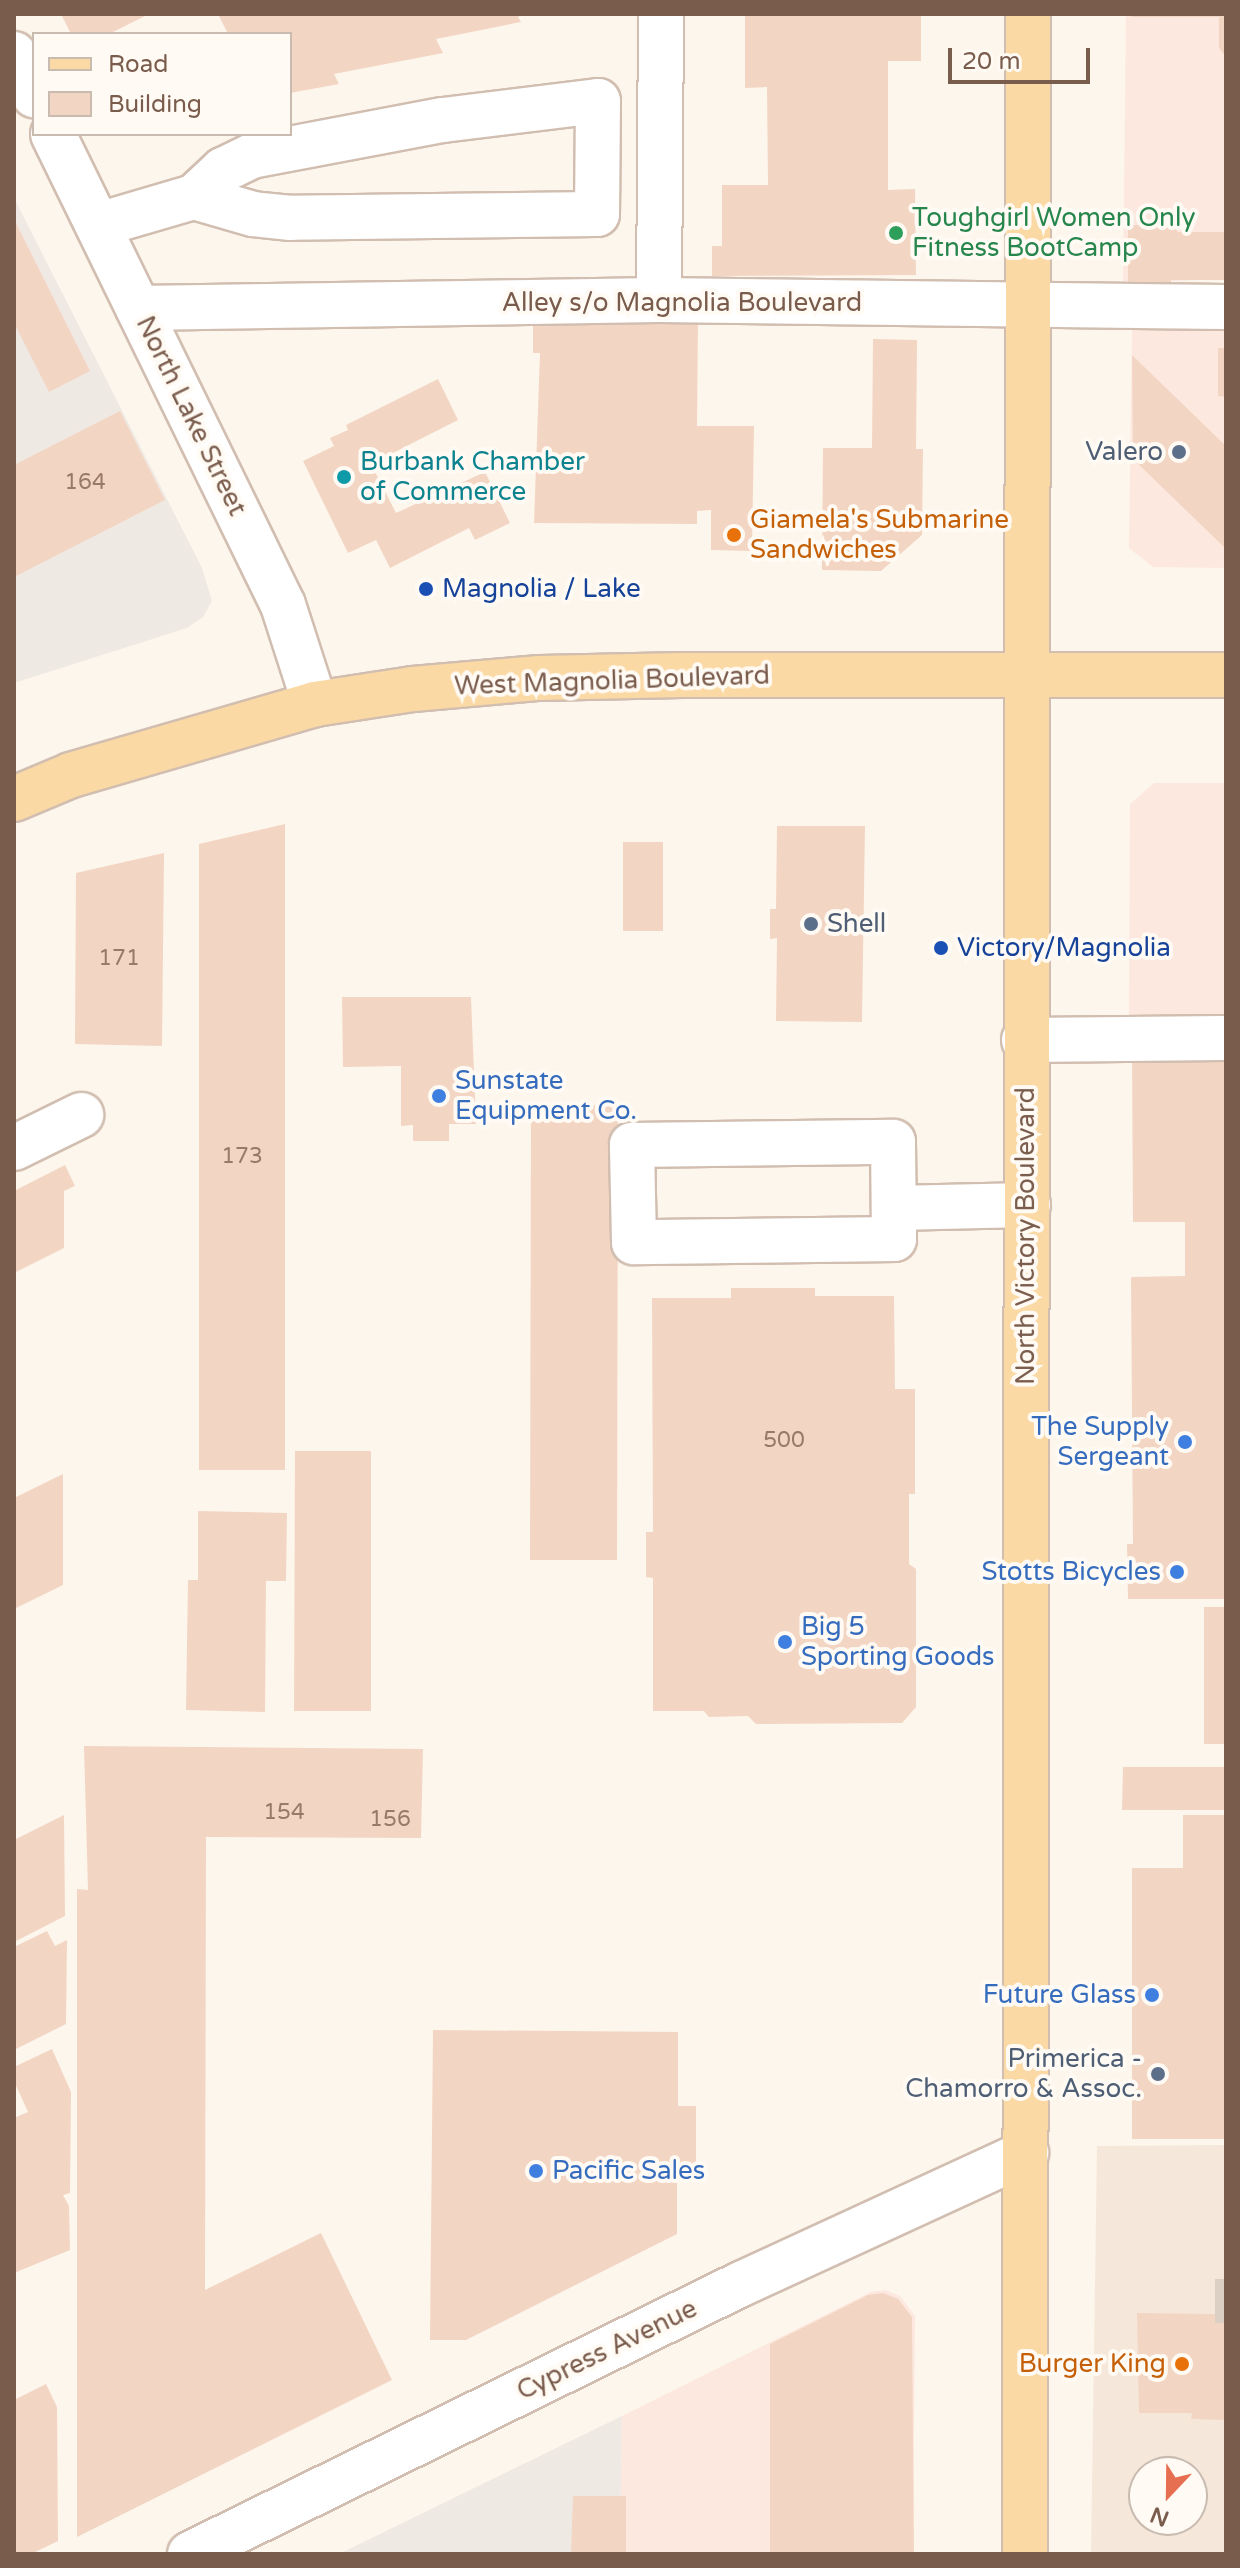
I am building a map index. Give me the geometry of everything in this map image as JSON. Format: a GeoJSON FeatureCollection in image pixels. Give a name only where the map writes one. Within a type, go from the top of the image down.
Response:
{"type":"FeatureCollection","features":[{"type":"Feature","properties":{"kind":"main road","name":"North Victory Boulevard"},"geometry":{"type":"LineString","coordinates":[[1025,2554],[1028,1205],[1024,1040],[1028,14]]}},
{"type":"Feature","properties":{"kind":"main road","name":"West Magnolia Boulevard"},"geometry":{"type":"LineString","coordinates":[[14,799],[71,775],[315,704],[413,689],[540,678],[1226,675]]}},
{"type":"Feature","properties":{"kind":"street"},"geometry":{"type":"LineString","coordinates":[[659,300],[661,14]]}},
{"type":"Feature","properties":{"kind":"street"},"geometry":{"type":"LineString","coordinates":[[14,54],[32,91]]}},
{"type":"Feature","properties":{"kind":"street"},"geometry":{"type":"LineString","coordinates":[[98,225],[194,197],[223,170],[252,156],[443,120],[598,101],[597,214],[291,218],[253,214],[194,197]]}},
{"type":"Feature","properties":{"kind":"street"},"geometry":{"type":"LineString","coordinates":[[598,120],[660,117]]}},
{"type":"Feature","properties":{"kind":"street","name":"North Lake Street"},"geometry":{"type":"LineString","coordinates":[[54,136],[283,605],[315,704]]}},
{"type":"Feature","properties":{"kind":"street","name":"Alley s/o Magnolia Boulevard"},"geometry":{"type":"LineString","coordinates":[[138,308],[659,300],[1226,307]]}},
{"type":"Feature","properties":{"kind":"street"},"geometry":{"type":"LineString","coordinates":[[1024,1040],[1226,1038]]}},
{"type":"Feature","properties":{"kind":"street"},"geometry":{"type":"LineString","coordinates":[[14,1148],[81,1115]]}},
{"type":"Feature","properties":{"kind":"street"},"geometry":{"type":"LineString","coordinates":[[893,1142],[894,1208],[894,1239],[634,1242],[632,1145],[893,1142]]}},
{"type":"Feature","properties":{"kind":"street"},"geometry":{"type":"LineString","coordinates":[[894,1208],[1028,1205]]}},
{"type":"Feature","properties":{"kind":"street","name":"Cypress Avenue"},"geometry":{"type":"LineString","coordinates":[[190,2554],[741,2284],[1026,2153]]}},
{"type":"Feature","properties":{"kind":"shaded area"},"geometry":{"type":"Polygon","coordinates":[[[1126,14],[1226,14],[1226,279],[1123,283],[1126,14]]]}},
{"type":"Feature","properties":{"kind":"shaded area"},"geometry":{"type":"Polygon","coordinates":[[[14,198],[202,568],[212,601],[203,617],[187,628],[14,683],[14,198]]]}},
{"type":"Feature","properties":{"kind":"shaded area"},"geometry":{"type":"Polygon","coordinates":[[[1226,329],[1226,568],[1153,567],[1129,548],[1132,330],[1226,329]]]}},
{"type":"Feature","properties":{"kind":"shaded area"},"geometry":{"type":"Polygon","coordinates":[[[1154,783],[1226,783],[1226,1017],[1129,1016],[1130,804],[1154,783]]]}},
{"type":"Feature","properties":{"kind":"shaded area"},"geometry":{"type":"Polygon","coordinates":[[[1226,2145],[1226,2554],[1091,2554],[1097,2146],[1226,2145]]]}},
{"type":"Feature","properties":{"kind":"shaded area"},"geometry":{"type":"Polygon","coordinates":[[[885,2290],[900,2296],[915,2316],[913,2554],[620,2554],[622,2416],[871,2292],[885,2290]]]}},
{"type":"Feature","properties":{"kind":"shaded area"},"geometry":{"type":"Polygon","coordinates":[[[622,2416],[620,2554],[339,2554],[622,2416]]]}},
{"type":"Feature","properties":{"kind":"building"},"geometry":{"type":"Polygon","coordinates":[[[61,14],[149,14],[113,32],[70,32],[61,14]]]}},
{"type":"Feature","properties":{"kind":"building"},"geometry":{"type":"Polygon","coordinates":[[[218,14],[524,14],[518,17],[521,22],[436,39],[443,53],[334,74],[339,84],[292,93],[292,32],[227,32],[218,14]]]}},
{"type":"Feature","properties":{"kind":"building"},"geometry":{"type":"Polygon","coordinates":[[[745,14],[921,14],[921,61],[888,61],[888,190],[915,189],[916,275],[712,276],[712,246],[722,246],[722,185],[768,185],[767,87],[745,88],[745,14]]]}},
{"type":"Feature","properties":{"kind":"building"},"geometry":{"type":"Polygon","coordinates":[[[1132,14],[1226,14],[1226,57],[1219,48],[1219,17],[1132,17],[1132,14]]]}},
{"type":"Feature","properties":{"kind":"building"},"geometry":{"type":"Polygon","coordinates":[[[14,219],[90,371],[49,392],[14,323],[14,219]]]}},
{"type":"Feature","properties":{"kind":"building"},"geometry":{"type":"Polygon","coordinates":[[[1128,225],[1177,225],[1177,232],[1226,232],[1226,280],[1171,280],[1171,287],[1128,286],[1128,225]]]}},
{"type":"Feature","properties":{"kind":"building"},"geometry":{"type":"Polygon","coordinates":[[[533,320],[698,321],[697,426],[754,426],[752,551],[711,550],[711,510],[697,511],[697,524],[534,523],[540,353],[533,353],[533,320]]]}},
{"type":"Feature","properties":{"kind":"building"},"geometry":{"type":"Polygon","coordinates":[[[873,339],[917,340],[916,449],[923,449],[922,535],[881,571],[822,570],[823,448],[872,448],[873,339]]]}},
{"type":"Feature","properties":{"kind":"building"},"geometry":{"type":"Polygon","coordinates":[[[1218,348],[1226,348],[1226,397],[1218,396],[1218,348]]]}},
{"type":"Feature","properties":{"kind":"building","name":"Valero"},"geometry":{"type":"Polygon","coordinates":[[[1132,355],[1226,446],[1226,549],[1133,459],[1132,355]]]}},
{"type":"Feature","properties":{"kind":"building","name":"Burbank Chamber of Commerce"},"geometry":{"type":"Polygon","coordinates":[[[438,379],[458,420],[371,464],[396,513],[485,472],[510,523],[475,540],[469,528],[390,568],[376,540],[348,553],[303,461],[334,446],[330,438],[348,430],[346,425],[438,379]]]}},
{"type":"Feature","properties":{"kind":"building"},"geometry":{"type":"Polygon","coordinates":[[[120,411],[165,500],[14,577],[14,465],[120,411]]]}},
{"type":"Feature","properties":{"kind":"building"},"geometry":{"type":"Polygon","coordinates":[[[285,824],[285,1470],[199,1470],[199,844],[285,824]]]}},
{"type":"Feature","properties":{"kind":"building"},"geometry":{"type":"Polygon","coordinates":[[[777,826],[865,826],[862,1022],[776,1021],[777,938],[770,939],[770,909],[776,909],[777,826]]]}},
{"type":"Feature","properties":{"kind":"building"},"geometry":{"type":"Polygon","coordinates":[[[623,842],[663,842],[663,931],[623,931],[623,842]]]}},
{"type":"Feature","properties":{"kind":"building"},"geometry":{"type":"Polygon","coordinates":[[[164,853],[162,1046],[75,1044],[76,873],[164,853]]]}},
{"type":"Feature","properties":{"kind":"building","name":"Sunstate Equipment Co."},"geometry":{"type":"Polygon","coordinates":[[[342,997],[471,997],[476,1124],[449,1124],[449,1141],[413,1141],[413,1125],[401,1126],[401,1066],[343,1067],[342,997]]]}},
{"type":"Feature","properties":{"kind":"building"},"geometry":{"type":"Polygon","coordinates":[[[1132,1051],[1226,1051],[1226,1599],[1128,1599],[1127,1544],[1133,1544],[1131,1277],[1185,1276],[1185,1222],[1133,1222],[1132,1051]]]}},
{"type":"Feature","properties":{"kind":"building"},"geometry":{"type":"Polygon","coordinates":[[[531,1105],[618,1105],[617,1560],[530,1560],[531,1105]]]}},
{"type":"Feature","properties":{"kind":"building"},"geometry":{"type":"Polygon","coordinates":[[[65,1165],[75,1186],[64,1191],[64,1248],[14,1273],[14,1191],[65,1165]]]}},
{"type":"Feature","properties":{"kind":"building"},"geometry":{"type":"Polygon","coordinates":[[[731,1288],[815,1288],[815,1296],[894,1296],[895,1389],[915,1389],[915,1494],[909,1494],[909,1564],[916,1569],[916,1707],[902,1723],[756,1724],[748,1716],[709,1717],[704,1711],[653,1711],[653,1578],[646,1577],[646,1532],[653,1532],[652,1298],[731,1298],[731,1288]]]}},
{"type":"Feature","properties":{"kind":"building"},"geometry":{"type":"Polygon","coordinates":[[[295,1451],[371,1451],[371,1711],[294,1711],[295,1451]]]}},
{"type":"Feature","properties":{"kind":"building"},"geometry":{"type":"Polygon","coordinates":[[[63,1474],[63,1585],[14,1609],[14,1498],[63,1474]]]}},
{"type":"Feature","properties":{"kind":"building"},"geometry":{"type":"Polygon","coordinates":[[[198,1511],[287,1513],[286,1581],[266,1581],[265,1712],[186,1710],[188,1580],[198,1580],[198,1511]]]}},
{"type":"Feature","properties":{"kind":"building"},"geometry":{"type":"Polygon","coordinates":[[[1204,1607],[1226,1607],[1226,1744],[1204,1744],[1204,1607]]]}},
{"type":"Feature","properties":{"kind":"building"},"geometry":{"type":"Polygon","coordinates":[[[84,1746],[423,1749],[421,1838],[206,1837],[205,2290],[321,2233],[392,2380],[77,2537],[77,1889],[88,1890],[84,1746]]]}},
{"type":"Feature","properties":{"kind":"building"},"geometry":{"type":"Polygon","coordinates":[[[1123,1767],[1226,1767],[1226,1810],[1122,1810],[1123,1767]]]}},
{"type":"Feature","properties":{"kind":"building"},"geometry":{"type":"Polygon","coordinates":[[[64,1815],[65,1916],[14,1942],[14,1840],[64,1815]]]}},
{"type":"Feature","properties":{"kind":"building"},"geometry":{"type":"Polygon","coordinates":[[[1183,1815],[1226,1815],[1226,2139],[1132,2139],[1132,1868],[1183,1868],[1183,1815]]]}},
{"type":"Feature","properties":{"kind":"building"},"geometry":{"type":"Polygon","coordinates":[[[47,1931],[55,1946],[67,1940],[66,2024],[14,2050],[14,1947],[47,1931]]]}},
{"type":"Feature","properties":{"kind":"building"},"geometry":{"type":"Polygon","coordinates":[[[433,2030],[678,2032],[678,2106],[696,2106],[696,2172],[677,2172],[677,2234],[466,2340],[430,2340],[433,2030]]]}},
{"type":"Feature","properties":{"kind":"building"},"geometry":{"type":"Polygon","coordinates":[[[52,2049],[71,2092],[70,2193],[63,2195],[69,2206],[70,2250],[14,2273],[14,2118],[28,2112],[14,2081],[14,2067],[52,2049]]]}},
{"type":"Feature","properties":{"kind":"building","name":"Burger King"},"geometry":{"type":"Polygon","coordinates":[[[1216,2279],[1226,2279],[1226,2420],[1191,2419],[1192,2413],[1139,2413],[1137,2313],[1215,2314],[1216,2279]]]}},
{"type":"Feature","properties":{"kind":"building"},"geometry":{"type":"Polygon","coordinates":[[[883,2293],[898,2299],[912,2317],[914,2554],[770,2554],[770,2344],[868,2295],[883,2293]]]}},
{"type":"Feature","properties":{"kind":"building"},"geometry":{"type":"Polygon","coordinates":[[[46,2384],[57,2407],[58,2541],[31,2554],[14,2554],[14,2400],[46,2384]]]}},
{"type":"Feature","properties":{"kind":"building"},"geometry":{"type":"Polygon","coordinates":[[[573,2496],[626,2496],[626,2554],[571,2553],[573,2496]]]}},
{"type":"Feature","properties":{"kind":"tunnel"},"geometry":{"type":"LineString","coordinates":[[1215,2301],[1226,2301]]}},
{"type":"Feature","properties":{"kind":"place","name":"Toughgirl Women Only Fitness BootCamp"},"geometry":{"type":"Point","coordinates":[896,233]}},
{"type":"Feature","properties":{"kind":"place","name":"Valero"},"geometry":{"type":"Point","coordinates":[1179,452]}},
{"type":"Feature","properties":{"kind":"place","name":"Burbank Chamber of Commerce"},"geometry":{"type":"Point","coordinates":[344,477]}},
{"type":"Feature","properties":{"kind":"place","name":"Giamela's Submarine Sandwiches"},"geometry":{"type":"Point","coordinates":[734,535]}},
{"type":"Feature","properties":{"kind":"place","name":"Magnolia / Lake"},"geometry":{"type":"Point","coordinates":[426,589]}},
{"type":"Feature","properties":{"kind":"place","name":"Shell"},"geometry":{"type":"Point","coordinates":[811,924]}},
{"type":"Feature","properties":{"kind":"place","name":"Victory/Magnolia"},"geometry":{"type":"Point","coordinates":[941,948]}},
{"type":"Feature","properties":{"kind":"place","name":"Sunstate Equipment Co."},"geometry":{"type":"Point","coordinates":[439,1096]}},
{"type":"Feature","properties":{"kind":"place","name":"The Supply Sergeant"},"geometry":{"type":"Point","coordinates":[1185,1442]}},
{"type":"Feature","properties":{"kind":"place","name":"Stotts Bicycles"},"geometry":{"type":"Point","coordinates":[1177,1572]}},
{"type":"Feature","properties":{"kind":"place","name":"Big 5 Sporting Goods"},"geometry":{"type":"Point","coordinates":[785,1642]}},
{"type":"Feature","properties":{"kind":"place","name":"Future Glass"},"geometry":{"type":"Point","coordinates":[1152,1995]}},
{"type":"Feature","properties":{"kind":"place","name":"Primerica - Chamorro & Assoc."},"geometry":{"type":"Point","coordinates":[1158,2074]}},
{"type":"Feature","properties":{"kind":"place","name":"Pacific Sales"},"geometry":{"type":"Point","coordinates":[536,2171]}},
{"type":"Feature","properties":{"kind":"place","name":"Burger King"},"geometry":{"type":"Point","coordinates":[1182,2364]}}]}
